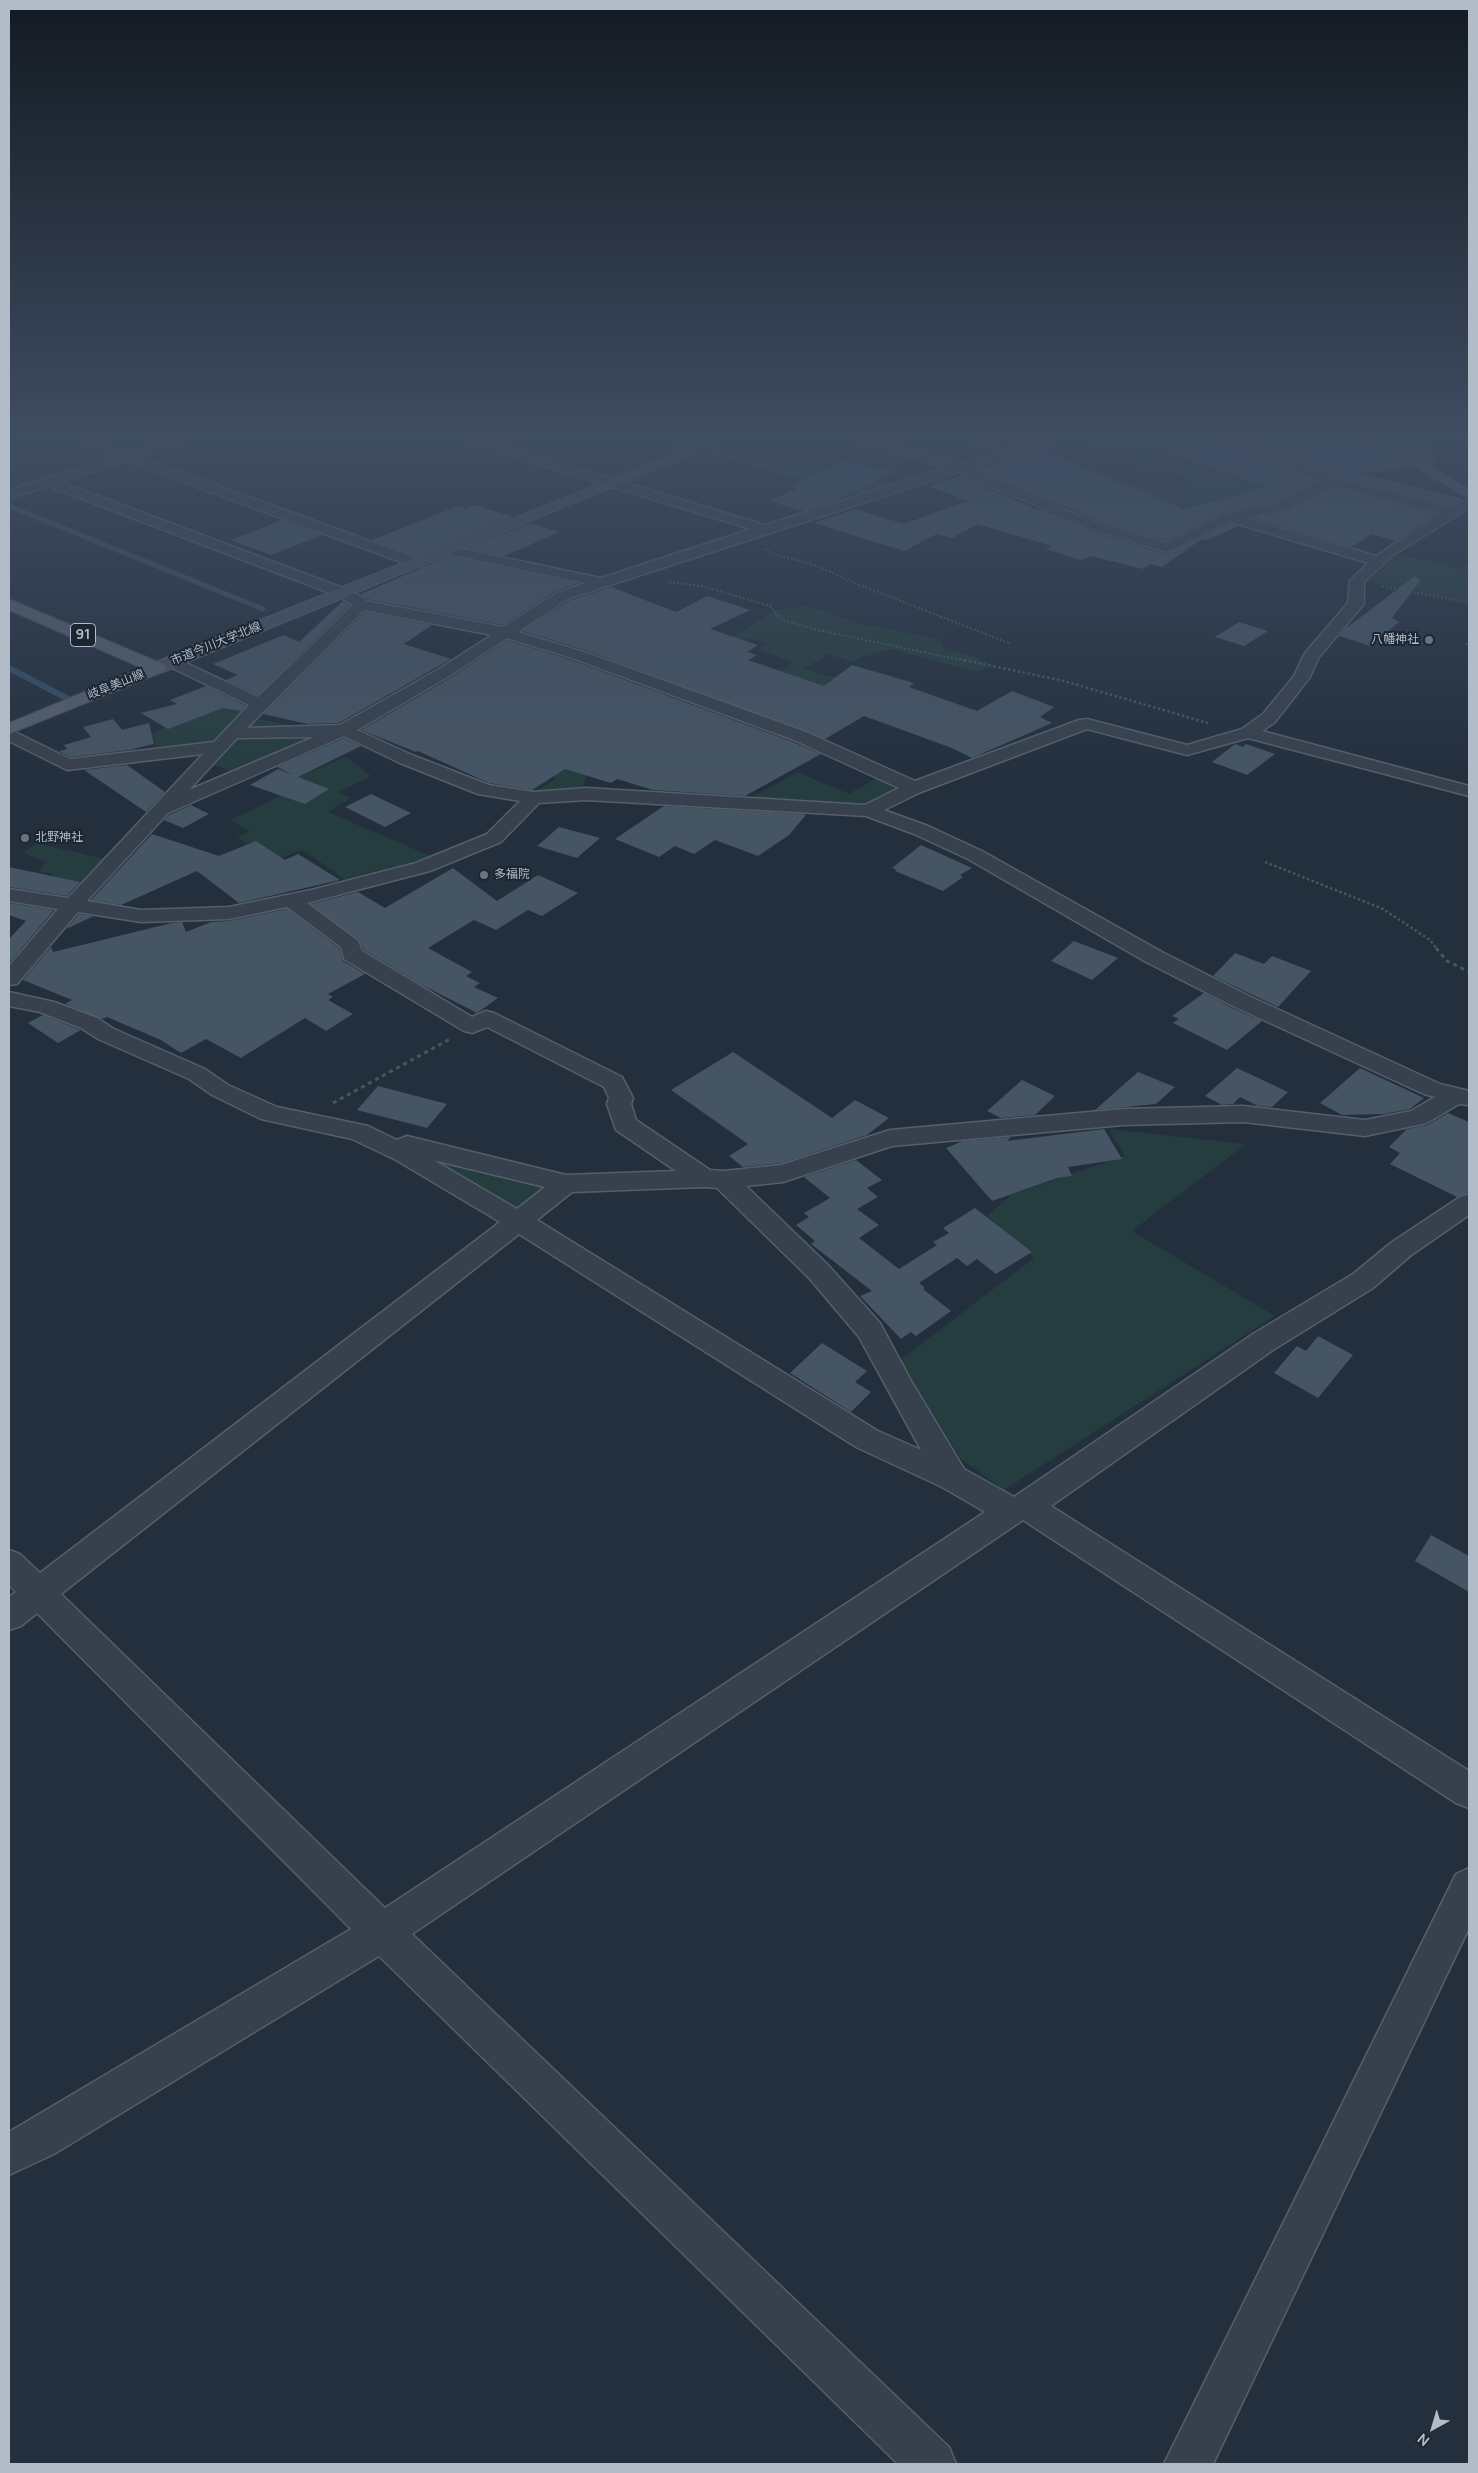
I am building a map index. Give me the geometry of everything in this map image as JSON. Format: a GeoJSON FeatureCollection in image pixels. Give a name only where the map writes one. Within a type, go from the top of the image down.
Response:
{"type":"FeatureCollection","features":[{"type":"Feature","properties":{"kind":"main road","name":"岐阜美山線"},"geometry":{"type":"LineString","coordinates":[[9,604],[164,665]]}},
{"type":"Feature","properties":{"kind":"main road","name":"岐阜美山線"},"geometry":{"type":"LineString","coordinates":[[9,728],[164,665]]}},
{"type":"Feature","properties":{"kind":"street"},"geometry":{"type":"LineString","coordinates":[[243,555],[343,593],[357,600],[361,606],[503,632],[578,656],[800,736],[914,788]]}},
{"type":"Feature","properties":{"kind":"street"},"geometry":{"type":"LineString","coordinates":[[396,555],[417,563]]}},
{"type":"Feature","properties":{"kind":"street","name":"市道今川大学北線"},"geometry":{"type":"LineString","coordinates":[[164,665],[435,555]]}},
{"type":"Feature","properties":{"kind":"street"},"geometry":{"type":"LineString","coordinates":[[474,555],[600,582]]}},
{"type":"Feature","properties":{"kind":"street"},"geometry":{"type":"LineString","coordinates":[[162,809],[344,730],[445,672],[503,632],[562,596],[684,555]]}},
{"type":"Feature","properties":{"kind":"street"},"geometry":{"type":"LineString","coordinates":[[1359,555],[1378,561]]}},
{"type":"Feature","properties":{"kind":"street"},"geometry":{"type":"LineString","coordinates":[[868,811],[914,788],[1079,725],[1086,724],[1187,750],[1248,734],[1269,718],[1302,677],[1311,656],[1356,604],[1357,581],[1387,555]]}},
{"type":"Feature","properties":{"kind":"street"},"geometry":{"type":"LineString","coordinates":[[9,979],[71,906],[235,733],[260,704],[361,606]]}},
{"type":"Feature","properties":{"kind":"street"},"geometry":{"type":"LineString","coordinates":[[164,665],[260,704]]}},
{"type":"Feature","properties":{"kind":"street"},"geometry":{"type":"LineString","coordinates":[[235,733],[344,730],[406,759],[478,788],[534,798],[586,794],[868,811],[921,830],[975,855],[1154,957],[1241,1001],[1432,1089],[1462,1097]]}},
{"type":"Feature","properties":{"kind":"street"},"geometry":{"type":"LineString","coordinates":[[9,734],[67,765],[220,748]]}},
{"type":"Feature","properties":{"kind":"street"},"geometry":{"type":"LineString","coordinates":[[1248,734],[1469,791]]}},
{"type":"Feature","properties":{"kind":"street"},"geometry":{"type":"LineString","coordinates":[[9,895],[141,916],[229,912],[290,900],[423,866],[494,838],[534,798]]}},
{"type":"Feature","properties":{"kind":"street"},"geometry":{"type":"LineString","coordinates":[[290,900],[351,945],[352,954],[472,1026],[486,1018],[614,1082],[621,1098],[619,1104],[625,1124],[714,1179],[818,1270],[870,1330],[898,1386],[953,1478]]}},
{"type":"Feature","properties":{"kind":"street"},"geometry":{"type":"LineString","coordinates":[[9,999],[46,1007],[89,1023],[106,1034],[197,1074],[220,1090],[270,1113],[359,1132],[374,1133],[437,1153],[566,1184],[714,1179],[783,1173],[890,1138],[1123,1117],[1243,1114],[1365,1128],[1418,1117],[1462,1097]]}},
{"type":"Feature","properties":{"kind":"street"},"geometry":{"type":"LineString","coordinates":[[359,1132],[405,1154],[518,1221],[867,1439],[1019,1508],[1469,1791]]}},
{"type":"Feature","properties":{"kind":"street"},"geometry":{"type":"LineString","coordinates":[[9,1616],[40,1594],[566,1184]]}},
{"type":"Feature","properties":{"kind":"street"},"geometry":{"type":"LineString","coordinates":[[9,2171],[24,2147],[382,1932],[1019,1508],[1263,1342],[1363,1281],[1401,1249],[1467,1206]]}},
{"type":"Feature","properties":{"kind":"street"},"geometry":{"type":"LineString","coordinates":[[9,1564],[382,1932],[932,2464]]}},
{"type":"Feature","properties":{"kind":"street"},"geometry":{"type":"LineString","coordinates":[[1188,2464],[1469,1887]]}},
{"type":"Feature","properties":{"kind":"path"},"geometry":{"type":"LineString","coordinates":[[778,555],[815,564],[855,583],[1011,644]]}},
{"type":"Feature","properties":{"kind":"path"},"geometry":{"type":"LineString","coordinates":[[628,573],[644,579],[702,586],[770,606],[782,620],[818,630],[1064,681],[1248,734]]}},
{"type":"Feature","properties":{"kind":"path"},"geometry":{"type":"LineString","coordinates":[[1357,581],[1469,603]]}},
{"type":"Feature","properties":{"kind":"path"},"geometry":{"type":"LineString","coordinates":[[1466,645],[1469,641]]}},
{"type":"Feature","properties":{"kind":"path"},"geometry":{"type":"LineString","coordinates":[[1265,862],[1383,910],[1430,940],[1447,961],[1469,972]]}},
{"type":"Feature","properties":{"kind":"path"},"geometry":{"type":"LineString","coordinates":[[304,1119],[454,1038]]}},
{"type":"Feature","properties":{"kind":"green space"},"geometry":{"type":"Polygon","coordinates":[[[1396,555],[1403,555],[1461,569],[1469,562],[1469,603],[1369,581],[1396,555]]]}},
{"type":"Feature","properties":{"kind":"green space"},"geometry":{"type":"Polygon","coordinates":[[[806,606],[862,624],[939,639],[944,648],[977,657],[988,667],[977,672],[891,649],[861,657],[853,662],[828,654],[804,669],[830,677],[838,676],[817,717],[793,729],[741,712],[781,688],[764,681],[794,663],[759,650],[766,643],[748,638],[666,685],[643,677],[720,645],[776,610],[806,606]]]}},
{"type":"Feature","properties":{"kind":"green space"},"geometry":{"type":"Polygon","coordinates":[[[230,695],[251,709],[220,742],[158,752],[152,733],[215,706],[230,695]]]}},
{"type":"Feature","properties":{"kind":"green space"},"geometry":{"type":"Polygon","coordinates":[[[252,718],[289,725],[297,729],[251,732],[243,728],[252,718]]]}},
{"type":"Feature","properties":{"kind":"green space"},"geometry":{"type":"Polygon","coordinates":[[[328,733],[236,773],[212,764],[230,741],[243,736],[328,733]]]}},
{"type":"Feature","properties":{"kind":"green space"},"geometry":{"type":"Polygon","coordinates":[[[566,756],[586,775],[583,787],[532,793],[556,779],[541,772],[566,756]]]}},
{"type":"Feature","properties":{"kind":"green space"},"geometry":{"type":"Polygon","coordinates":[[[346,757],[371,776],[338,792],[351,798],[328,812],[433,857],[344,879],[303,850],[274,860],[237,837],[250,831],[230,820],[304,785],[298,777],[346,757]]]}},
{"type":"Feature","properties":{"kind":"green space"},"geometry":{"type":"Polygon","coordinates":[[[797,772],[849,794],[876,778],[899,788],[860,808],[747,800],[797,772]]]}},
{"type":"Feature","properties":{"kind":"green space"},"geometry":{"type":"Polygon","coordinates":[[[37,843],[104,859],[68,894],[41,888],[54,874],[38,871],[46,862],[23,853],[37,843]]]}},
{"type":"Feature","properties":{"kind":"green space"},"geometry":{"type":"Polygon","coordinates":[[[1109,1129],[1246,1144],[1132,1231],[1275,1316],[1004,1490],[961,1459],[900,1360],[1034,1258],[987,1216],[1012,1194],[1125,1156],[1109,1129]]]}},
{"type":"Feature","properties":{"kind":"green space"},"geometry":{"type":"Polygon","coordinates":[[[450,1161],[557,1185],[521,1211],[443,1165],[450,1161]]]}},
{"type":"Feature","properties":{"kind":"building"},"geometry":{"type":"Polygon","coordinates":[[[1066,555],[1179,555],[1162,567],[1150,564],[1143,569],[1091,556],[1081,560],[1066,555]]]}},
{"type":"Feature","properties":{"kind":"building"},"geometry":{"type":"Polygon","coordinates":[[[449,556],[578,583],[556,591],[503,625],[367,599],[361,594],[449,556]]]}},
{"type":"Feature","properties":{"kind":"building"},"geometry":{"type":"Polygon","coordinates":[[[1415,576],[1420,581],[1392,618],[1399,622],[1371,646],[1339,636],[1345,629],[1415,576]]]}},
{"type":"Feature","properties":{"kind":"building"},"geometry":{"type":"Polygon","coordinates":[[[611,587],[676,612],[707,596],[750,610],[710,629],[758,645],[747,652],[757,655],[748,660],[824,686],[852,665],[914,683],[909,687],[977,711],[1012,691],[1054,707],[1040,717],[1052,723],[972,758],[952,748],[864,716],[825,739],[585,650],[522,631],[568,601],[611,587]]]}},
{"type":"Feature","properties":{"kind":"building"},"geometry":{"type":"Polygon","coordinates":[[[343,601],[350,605],[258,695],[226,680],[238,675],[213,664],[284,635],[299,642],[343,601]]]}},
{"type":"Feature","properties":{"kind":"building"},"geometry":{"type":"Polygon","coordinates":[[[365,612],[432,625],[404,644],[451,659],[339,723],[308,724],[263,714],[365,612]]]}},
{"type":"Feature","properties":{"kind":"building"},"geometry":{"type":"Polygon","coordinates":[[[1239,622],[1268,631],[1244,646],[1215,637],[1239,622]]]}},
{"type":"Feature","properties":{"kind":"building"},"geometry":{"type":"Polygon","coordinates":[[[507,640],[571,660],[821,754],[745,796],[653,790],[617,779],[611,783],[565,769],[532,790],[489,783],[418,751],[416,752],[361,730],[452,677],[507,640]]]}},
{"type":"Feature","properties":{"kind":"building"},"geometry":{"type":"Polygon","coordinates":[[[206,686],[246,706],[241,711],[223,708],[168,729],[141,713],[177,704],[170,700],[206,686]]]}},
{"type":"Feature","properties":{"kind":"building"},"geometry":{"type":"Polygon","coordinates":[[[113,719],[122,730],[149,723],[154,744],[129,750],[70,757],[59,751],[67,749],[64,745],[91,737],[83,727],[113,719]]]}},
{"type":"Feature","properties":{"kind":"building"},"geometry":{"type":"Polygon","coordinates":[[[344,738],[361,746],[298,777],[329,789],[305,804],[250,785],[278,769],[293,775],[277,767],[344,738]]]}},
{"type":"Feature","properties":{"kind":"building"},"geometry":{"type":"Polygon","coordinates":[[[1235,744],[1243,747],[1246,744],[1275,754],[1247,775],[1212,762],[1235,744]]]}},
{"type":"Feature","properties":{"kind":"building"},"geometry":{"type":"Polygon","coordinates":[[[127,765],[165,792],[146,812],[84,770],[127,765]]]}},
{"type":"Feature","properties":{"kind":"building"},"geometry":{"type":"Polygon","coordinates":[[[371,794],[411,813],[385,827],[345,807],[371,794]]]}},
{"type":"Feature","properties":{"kind":"building"},"geometry":{"type":"Polygon","coordinates":[[[191,805],[209,814],[183,828],[164,820],[169,815],[191,805]]]}},
{"type":"Feature","properties":{"kind":"building"},"geometry":{"type":"Polygon","coordinates":[[[664,806],[806,815],[789,835],[758,856],[715,840],[694,854],[675,846],[659,857],[615,839],[664,806]]]}},
{"type":"Feature","properties":{"kind":"building"},"geometry":{"type":"Polygon","coordinates":[[[559,827],[600,838],[577,858],[537,846],[559,827]]]}},
{"type":"Feature","properties":{"kind":"building"},"geometry":{"type":"Polygon","coordinates":[[[152,834],[219,856],[256,841],[285,860],[298,854],[340,880],[239,903],[197,871],[121,905],[91,900],[152,834]]]}},
{"type":"Feature","properties":{"kind":"building"},"geometry":{"type":"Polygon","coordinates":[[[921,845],[972,868],[960,875],[963,877],[943,891],[895,871],[897,870],[892,868],[921,845]]]}},
{"type":"Feature","properties":{"kind":"building"},"geometry":{"type":"Polygon","coordinates":[[[9,867],[80,882],[67,896],[9,887],[9,867]]]}},
{"type":"Feature","properties":{"kind":"building"},"geometry":{"type":"Polygon","coordinates":[[[453,868],[497,901],[538,875],[578,893],[542,916],[528,910],[496,930],[474,920],[428,948],[472,972],[466,976],[480,983],[474,987],[498,998],[477,1013],[422,985],[364,950],[359,940],[311,904],[358,892],[385,908],[453,868]]]}},
{"type":"Feature","properties":{"kind":"building"},"geometry":{"type":"Polygon","coordinates":[[[9,903],[54,910],[9,963],[9,939],[26,921],[9,915],[9,903]]]}},
{"type":"Feature","properties":{"kind":"building"},"geometry":{"type":"Polygon","coordinates":[[[287,909],[339,948],[343,961],[365,974],[328,994],[333,997],[328,1000],[353,1014],[326,1031],[305,1018],[241,1058],[206,1039],[181,1053],[161,1040],[107,1017],[102,1019],[65,1004],[72,1000],[23,980],[51,947],[53,952],[172,923],[182,922],[186,932],[211,922],[229,921],[287,909]]]}},
{"type":"Feature","properties":{"kind":"building"},"geometry":{"type":"Polygon","coordinates":[[[79,914],[94,916],[66,929],[79,914]]]}},
{"type":"Feature","properties":{"kind":"building"},"geometry":{"type":"Polygon","coordinates":[[[1074,941],[1118,958],[1092,980],[1051,961],[1074,941]]]}},
{"type":"Feature","properties":{"kind":"building"},"geometry":{"type":"Polygon","coordinates":[[[1235,953],[1264,964],[1272,956],[1311,971],[1278,1007],[1213,976],[1235,953]]]}},
{"type":"Feature","properties":{"kind":"building"},"geometry":{"type":"Polygon","coordinates":[[[1204,993],[1262,1021],[1227,1050],[1173,1023],[1179,1019],[1172,1016],[1204,993]]]}},
{"type":"Feature","properties":{"kind":"building"},"geometry":{"type":"Polygon","coordinates":[[[43,1015],[81,1030],[58,1043],[28,1023],[43,1015]]]}},
{"type":"Feature","properties":{"kind":"building"},"geometry":{"type":"Polygon","coordinates":[[[733,1052],[832,1118],[855,1100],[889,1118],[867,1135],[782,1163],[743,1167],[729,1156],[748,1144],[671,1090],[733,1052]]]}},
{"type":"Feature","properties":{"kind":"building"},"geometry":{"type":"Polygon","coordinates":[[[1237,1068],[1288,1092],[1272,1107],[1258,1106],[1240,1097],[1233,1104],[1222,1105],[1205,1096],[1237,1068]]]}},
{"type":"Feature","properties":{"kind":"building"},"geometry":{"type":"Polygon","coordinates":[[[1360,1068],[1424,1098],[1410,1109],[1384,1114],[1342,1115],[1320,1103],[1360,1068]]]}},
{"type":"Feature","properties":{"kind":"building"},"geometry":{"type":"Polygon","coordinates":[[[1138,1072],[1175,1087],[1156,1104],[1095,1110],[1138,1072]]]}},
{"type":"Feature","properties":{"kind":"building"},"geometry":{"type":"Polygon","coordinates":[[[1022,1080],[1055,1096],[1035,1115],[1001,1118],[987,1111],[1022,1080]]]}},
{"type":"Feature","properties":{"kind":"building"},"geometry":{"type":"Polygon","coordinates":[[[378,1086],[447,1104],[427,1128],[357,1110],[378,1086]]]}},
{"type":"Feature","properties":{"kind":"building"},"geometry":{"type":"Polygon","coordinates":[[[1448,1113],[1469,1122],[1469,1192],[1457,1197],[1390,1164],[1400,1153],[1389,1147],[1407,1129],[1428,1125],[1448,1113]]]}},
{"type":"Feature","properties":{"kind":"building"},"geometry":{"type":"Polygon","coordinates":[[[1104,1129],[1122,1159],[1068,1167],[1072,1176],[1057,1178],[992,1201],[946,1148],[963,1141],[1011,1137],[1007,1141],[1104,1129]]]}},
{"type":"Feature","properties":{"kind":"building"},"geometry":{"type":"Polygon","coordinates":[[[856,1160],[882,1180],[867,1188],[878,1197],[857,1209],[879,1225],[859,1238],[899,1269],[937,1245],[933,1242],[949,1233],[943,1228],[975,1208],[1032,1252],[996,1274],[977,1259],[967,1266],[957,1258],[919,1283],[925,1288],[923,1289],[951,1311],[916,1336],[911,1332],[901,1339],[860,1296],[872,1291],[811,1244],[815,1241],[796,1225],[809,1217],[804,1213],[830,1198],[804,1177],[856,1160]]]}},
{"type":"Feature","properties":{"kind":"building"},"geometry":{"type":"Polygon","coordinates":[[[1318,1336],[1353,1355],[1318,1398],[1274,1373],[1297,1346],[1306,1351],[1318,1336]]]}},
{"type":"Feature","properties":{"kind":"building"},"geometry":{"type":"Polygon","coordinates":[[[822,1343],[867,1371],[855,1382],[871,1392],[851,1412],[790,1373],[822,1343]]]}},
{"type":"Feature","properties":{"kind":"building"},"geometry":{"type":"Polygon","coordinates":[[[1431,1535],[1469,1556],[1469,1592],[1415,1561],[1431,1535]]]}},
{"type":"Feature","properties":{"kind":"waterway"},"geometry":{"type":"LineString","coordinates":[[131,555],[263,609]]}},
{"type":"Feature","properties":{"kind":"waterway"},"geometry":{"type":"LineString","coordinates":[[9,668],[74,702]]}},
{"type":"Feature","properties":{"kind":"place","name":"八幡神社"},"geometry":{"type":"Point","coordinates":[1429,640]}},
{"type":"Feature","properties":{"kind":"place","name":"北野神社"},"geometry":{"type":"Point","coordinates":[25,838]}},
{"type":"Feature","properties":{"kind":"place","name":"多福院"},"geometry":{"type":"Point","coordinates":[484,875]}}]}
